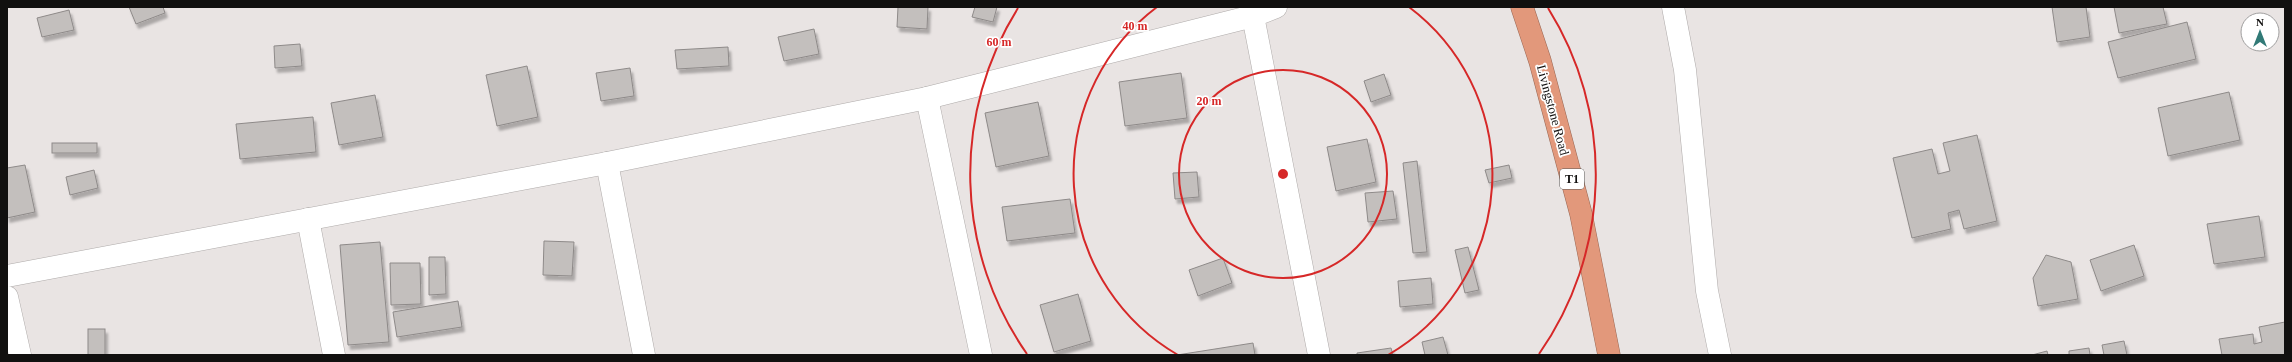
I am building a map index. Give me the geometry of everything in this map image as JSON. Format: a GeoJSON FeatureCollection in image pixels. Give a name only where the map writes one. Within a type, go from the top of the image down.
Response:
{"type":"FeatureCollection","features":[{"type":"Feature","properties":{"kind":"highway","name":"Livingstone Road"},"geometry":{"type":"LineString","coordinates":[[1522,7],[1540,61],[1581,214],[1609,355]]}},
{"type":"Feature","properties":{"kind":"street"},"geometry":{"type":"LineString","coordinates":[[7,276],[607,163],[927,98],[1252,12],[1276,7]]}},
{"type":"Feature","properties":{"kind":"street"},"geometry":{"type":"LineString","coordinates":[[1673,7],[1685,70],[1707,291],[1720,355]]}},
{"type":"Feature","properties":{"kind":"street"},"geometry":{"type":"LineString","coordinates":[[1252,12],[1318,355]]}},
{"type":"Feature","properties":{"kind":"street"},"geometry":{"type":"LineString","coordinates":[[927,98],[981,355]]}},
{"type":"Feature","properties":{"kind":"street"},"geometry":{"type":"LineString","coordinates":[[607,163],[644,355]]}},
{"type":"Feature","properties":{"kind":"street"},"geometry":{"type":"LineString","coordinates":[[308,219],[334,355]]}},
{"type":"Feature","properties":{"kind":"street"},"geometry":{"type":"LineString","coordinates":[[7,297],[20,355]]}},
{"type":"Feature","properties":{"kind":"building"},"geometry":{"type":"Polygon","coordinates":[[[129,7],[163,7],[165,13],[136,24],[129,7]]]}},
{"type":"Feature","properties":{"kind":"building"},"geometry":{"type":"Polygon","coordinates":[[[898,7],[928,7],[927,29],[897,27],[898,7]]]}},
{"type":"Feature","properties":{"kind":"building"},"geometry":{"type":"Polygon","coordinates":[[[975,7],[997,7],[993,22],[972,17],[975,7]]]}},
{"type":"Feature","properties":{"kind":"building"},"geometry":{"type":"Polygon","coordinates":[[[2052,7],[2086,7],[2090,37],[2057,42],[2052,7]]]}},
{"type":"Feature","properties":{"kind":"building"},"geometry":{"type":"Polygon","coordinates":[[[2114,7],[2163,7],[2167,24],[2119,33],[2114,7]]]}},
{"type":"Feature","properties":{"kind":"building"},"geometry":{"type":"Polygon","coordinates":[[[69,10],[74,30],[42,37],[37,18],[69,10]]]}},
{"type":"Feature","properties":{"kind":"building"},"geometry":{"type":"Polygon","coordinates":[[[2187,22],[2196,59],[2118,78],[2108,42],[2187,22]]]}},
{"type":"Feature","properties":{"kind":"building"},"geometry":{"type":"Polygon","coordinates":[[[814,29],[819,54],[784,61],[778,37],[814,29]]]}},
{"type":"Feature","properties":{"kind":"building"},"geometry":{"type":"Polygon","coordinates":[[[300,44],[302,66],[275,68],[274,46],[300,44]]]}},
{"type":"Feature","properties":{"kind":"building"},"geometry":{"type":"Polygon","coordinates":[[[728,47],[729,66],[677,69],[675,50],[728,47]]]}},
{"type":"Feature","properties":{"kind":"building"},"geometry":{"type":"Polygon","coordinates":[[[527,66],[538,117],[497,126],[486,75],[527,66]]]}},
{"type":"Feature","properties":{"kind":"building"},"geometry":{"type":"Polygon","coordinates":[[[630,68],[634,96],[601,101],[596,73],[630,68]]]}},
{"type":"Feature","properties":{"kind":"building"},"geometry":{"type":"Polygon","coordinates":[[[1181,73],[1187,118],[1125,126],[1119,82],[1181,73]]]}},
{"type":"Feature","properties":{"kind":"building"},"geometry":{"type":"Polygon","coordinates":[[[1384,74],[1391,95],[1371,102],[1364,81],[1384,74]]]}},
{"type":"Feature","properties":{"kind":"building"},"geometry":{"type":"Polygon","coordinates":[[[2229,92],[2240,140],[2168,156],[2158,108],[2229,92]]]}},
{"type":"Feature","properties":{"kind":"building"},"geometry":{"type":"Polygon","coordinates":[[[375,95],[383,137],[339,145],[331,103],[375,95]]]}},
{"type":"Feature","properties":{"kind":"building"},"geometry":{"type":"Polygon","coordinates":[[[1038,102],[1049,156],[996,167],[985,113],[1038,102]]]}},
{"type":"Feature","properties":{"kind":"building"},"geometry":{"type":"Polygon","coordinates":[[[313,117],[316,152],[240,159],[236,124],[313,117]]]}},
{"type":"Feature","properties":{"kind":"building"},"geometry":{"type":"Polygon","coordinates":[[[1977,135],[1997,221],[1964,229],[1959,210],[1948,213],[1951,229],[1912,238],[1893,158],[1932,149],[1938,174],[1950,171],[1943,143],[1977,135]]]}},
{"type":"Feature","properties":{"kind":"building"},"geometry":{"type":"Polygon","coordinates":[[[1367,139],[1376,182],[1336,191],[1327,147],[1367,139]]]}},
{"type":"Feature","properties":{"kind":"building"},"geometry":{"type":"Polygon","coordinates":[[[52,143],[97,143],[97,153],[52,153],[52,143]]]}},
{"type":"Feature","properties":{"kind":"building"},"geometry":{"type":"Polygon","coordinates":[[[1417,161],[1427,252],[1413,253],[1403,163],[1417,161]]]}},
{"type":"Feature","properties":{"kind":"building"},"geometry":{"type":"Polygon","coordinates":[[[25,165],[35,212],[7,218],[7,168],[25,165]]]}},
{"type":"Feature","properties":{"kind":"building"},"geometry":{"type":"Polygon","coordinates":[[[1509,165],[1512,178],[1489,183],[1485,170],[1509,165]]]}},
{"type":"Feature","properties":{"kind":"building"},"geometry":{"type":"Polygon","coordinates":[[[94,170],[98,188],[70,195],[66,177],[94,170]]]}},
{"type":"Feature","properties":{"kind":"building"},"geometry":{"type":"Polygon","coordinates":[[[1197,172],[1199,197],[1175,199],[1173,173],[1197,172]]]}},
{"type":"Feature","properties":{"kind":"building"},"geometry":{"type":"Polygon","coordinates":[[[1393,191],[1397,219],[1368,222],[1365,193],[1393,191]]]}},
{"type":"Feature","properties":{"kind":"building"},"geometry":{"type":"Polygon","coordinates":[[[1070,199],[1075,233],[1007,241],[1002,207],[1070,199]]]}},
{"type":"Feature","properties":{"kind":"building"},"geometry":{"type":"Polygon","coordinates":[[[2259,216],[2265,257],[2214,264],[2207,224],[2259,216]]]}},
{"type":"Feature","properties":{"kind":"building"},"geometry":{"type":"Polygon","coordinates":[[[544,241],[574,242],[572,276],[543,275],[544,241]]]}},
{"type":"Feature","properties":{"kind":"building"},"geometry":{"type":"Polygon","coordinates":[[[380,242],[389,342],[348,345],[340,245],[380,242]]]}},
{"type":"Feature","properties":{"kind":"building"},"geometry":{"type":"Polygon","coordinates":[[[2134,245],[2144,276],[2101,291],[2090,260],[2134,245]]]}},
{"type":"Feature","properties":{"kind":"building"},"geometry":{"type":"Polygon","coordinates":[[[1468,247],[1479,290],[1465,293],[1455,250],[1468,247]]]}},
{"type":"Feature","properties":{"kind":"building"},"geometry":{"type":"Polygon","coordinates":[[[2046,255],[2071,262],[2078,299],[2038,306],[2033,278],[2046,255]]]}},
{"type":"Feature","properties":{"kind":"building"},"geometry":{"type":"Polygon","coordinates":[[[429,257],[445,257],[446,294],[429,295],[429,257]]]}},
{"type":"Feature","properties":{"kind":"building"},"geometry":{"type":"Polygon","coordinates":[[[1223,258],[1232,283],[1198,296],[1189,270],[1223,258]]]}},
{"type":"Feature","properties":{"kind":"building"},"geometry":{"type":"Polygon","coordinates":[[[390,263],[420,263],[421,304],[391,305],[390,263]]]}},
{"type":"Feature","properties":{"kind":"building"},"geometry":{"type":"Polygon","coordinates":[[[1431,278],[1433,304],[1400,307],[1398,281],[1431,278]]]}},
{"type":"Feature","properties":{"kind":"building"},"geometry":{"type":"Polygon","coordinates":[[[1078,294],[1091,341],[1054,352],[1040,305],[1078,294]]]}},
{"type":"Feature","properties":{"kind":"building"},"geometry":{"type":"Polygon","coordinates":[[[458,301],[462,327],[397,337],[393,312],[458,301]]]}},
{"type":"Feature","properties":{"kind":"building"},"geometry":{"type":"Polygon","coordinates":[[[2285,322],[2285,355],[2222,355],[2219,339],[2253,334],[2254,344],[2262,342],[2259,327],[2285,322]]]}},
{"type":"Feature","properties":{"kind":"building"},"geometry":{"type":"Polygon","coordinates":[[[88,329],[105,329],[105,355],[88,355],[88,329]]]}},
{"type":"Feature","properties":{"kind":"building"},"geometry":{"type":"Polygon","coordinates":[[[1443,337],[1448,355],[1425,355],[1422,342],[1443,337]]]}},
{"type":"Feature","properties":{"kind":"building"},"geometry":{"type":"Polygon","coordinates":[[[2124,341],[2127,355],[2104,355],[2102,345],[2124,341]]]}},
{"type":"Feature","properties":{"kind":"building"},"geometry":{"type":"Polygon","coordinates":[[[1253,343],[1255,355],[1177,355],[1253,343]]]}},
{"type":"Feature","properties":{"kind":"building"},"geometry":{"type":"Polygon","coordinates":[[[1391,348],[1393,355],[1357,355],[1357,353],[1391,348]]]}},
{"type":"Feature","properties":{"kind":"building"},"geometry":{"type":"Polygon","coordinates":[[[2089,348],[2090,355],[2069,355],[2069,351],[2089,348]]]}},
{"type":"Feature","properties":{"kind":"building"},"geometry":{"type":"Polygon","coordinates":[[[2047,351],[2048,355],[2032,355],[2047,351]]]}}]}
